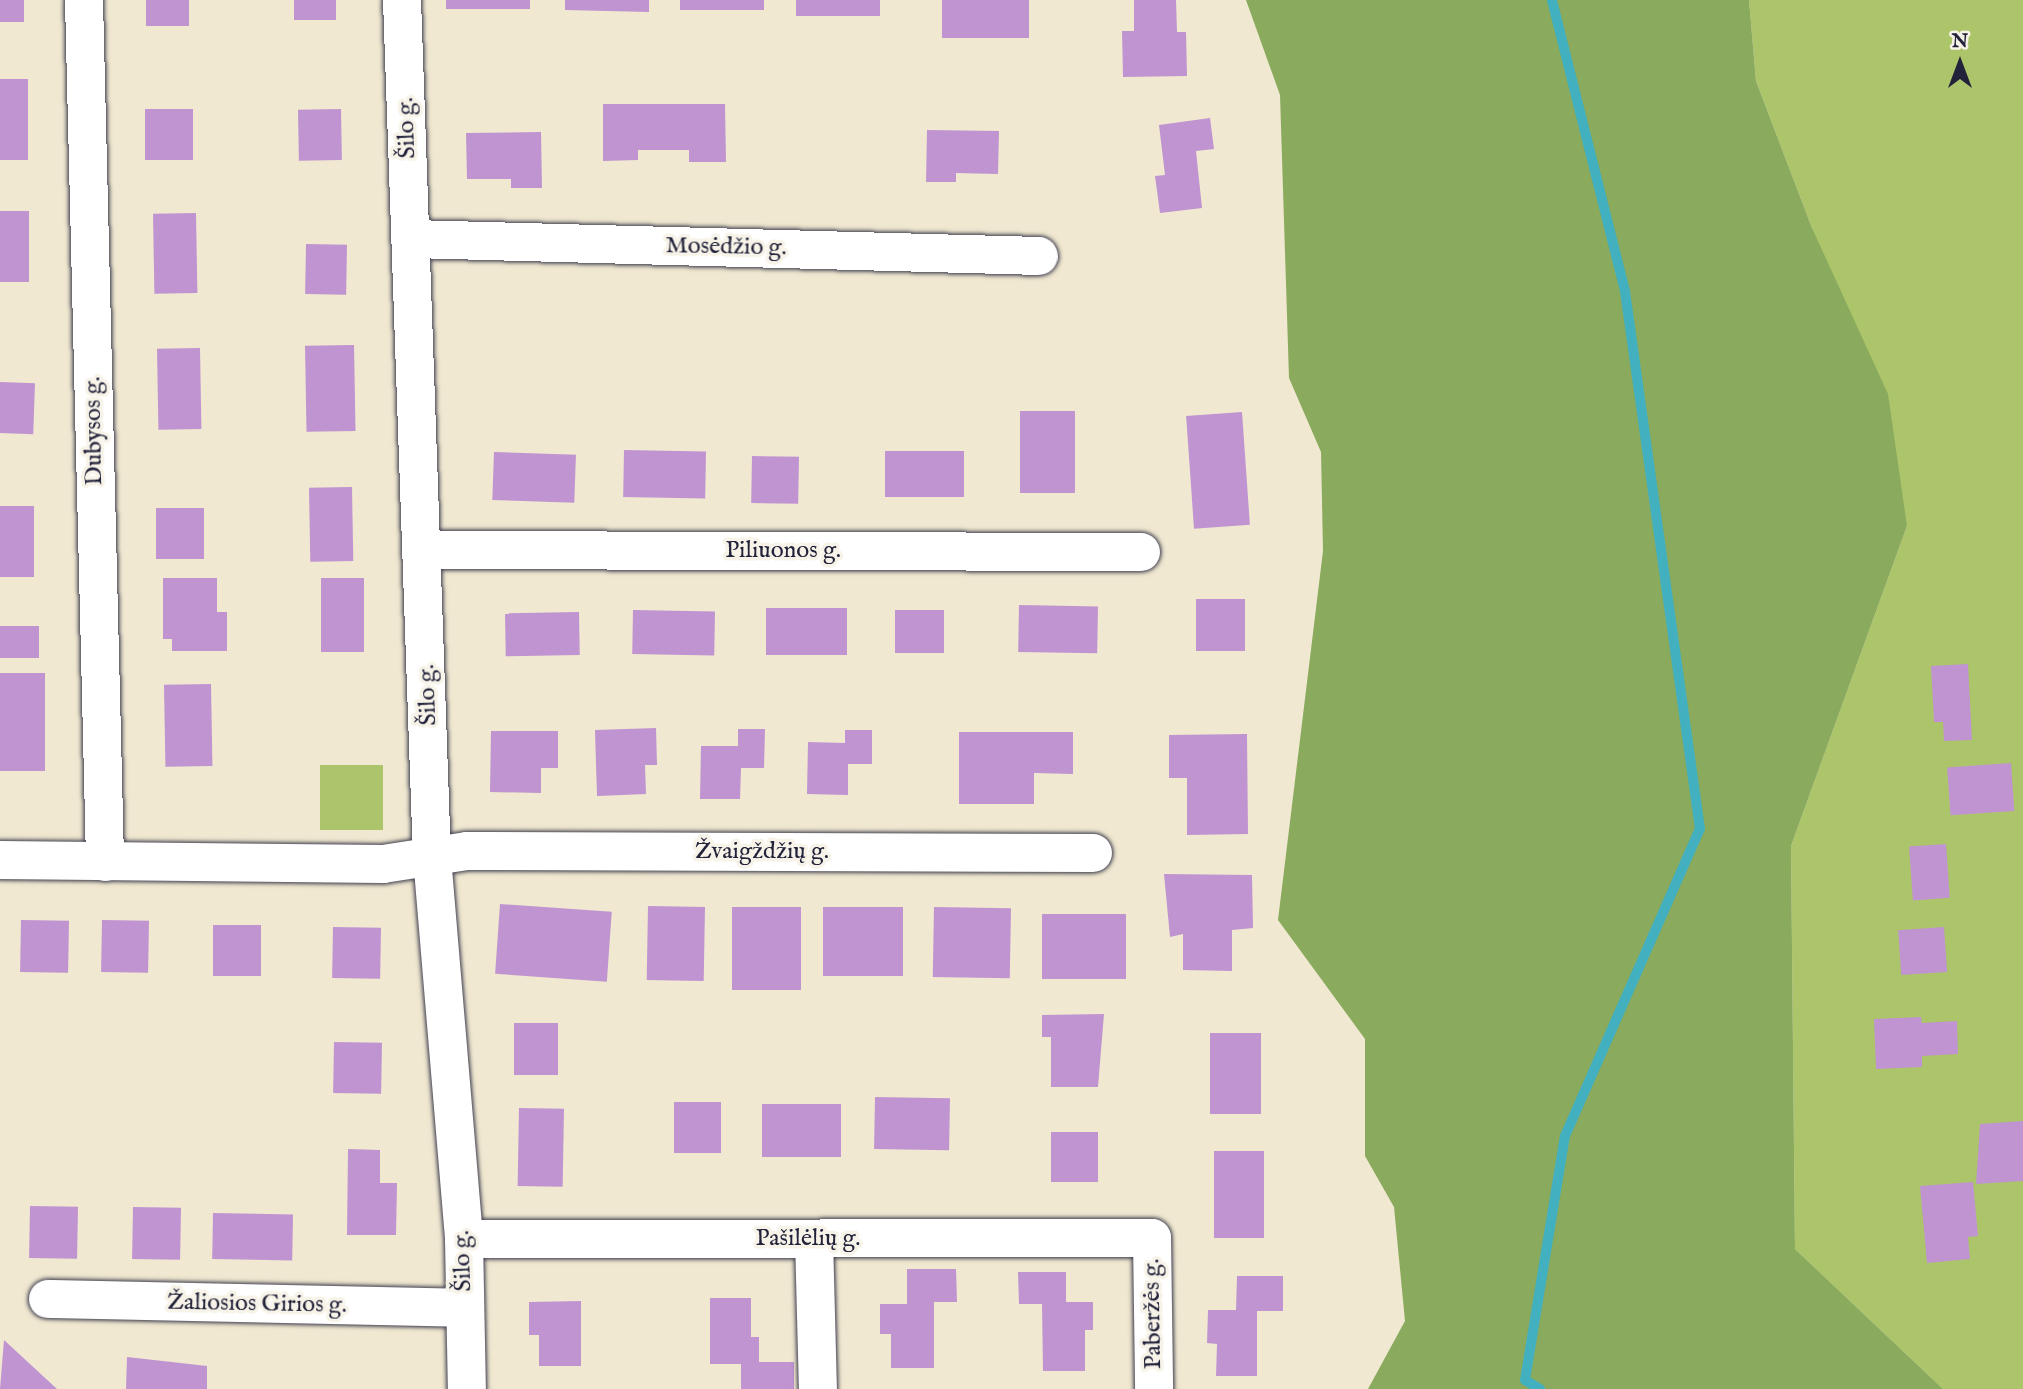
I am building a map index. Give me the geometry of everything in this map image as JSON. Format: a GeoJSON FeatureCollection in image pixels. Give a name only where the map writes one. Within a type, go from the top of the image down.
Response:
{"type":"FeatureCollection","features":[{"type":"Feature","properties":{"kind":"street","name":"Dubysos g."},"geometry":{"type":"LineString","coordinates":[[84,0],[105,862]]}},
{"type":"Feature","properties":{"kind":"street","name":"Šilo g."},"geometry":{"type":"LineString","coordinates":[[402,0],[424,550],[432,857],[464,1240],[467,1389]]}},
{"type":"Feature","properties":{"kind":"street","name":"Mosėdžio g."},"geometry":{"type":"LineString","coordinates":[[412,239],[1039,256]]}},
{"type":"Feature","properties":{"kind":"street","name":"Piliuonos g."},"geometry":{"type":"LineString","coordinates":[[424,550],[1142,552]]}},
{"type":"Feature","properties":{"kind":"street","name":"Žvaigždžių g."},"geometry":{"type":"LineString","coordinates":[[432,857],[467,851],[1093,853]]}},
{"type":"Feature","properties":{"kind":"street"},"geometry":{"type":"LineString","coordinates":[[0,860],[383,864],[432,857]]}},
{"type":"Feature","properties":{"kind":"street","name":"Pašilėlių g."},"geometry":{"type":"LineString","coordinates":[[464,1240],[1152,1238]]}},
{"type":"Feature","properties":{"kind":"street","name":"Paberžės g."},"geometry":{"type":"LineString","coordinates":[[1152,1238],[1154,1389]]}},
{"type":"Feature","properties":{"kind":"street"},"geometry":{"type":"LineString","coordinates":[[814,1239],[817,1389]]}},
{"type":"Feature","properties":{"kind":"street","name":"Žaliosios Girios g."},"geometry":{"type":"LineString","coordinates":[[48,1299],[465,1308]]}},
{"type":"Feature","properties":{"kind":"green space"},"geometry":{"type":"Polygon","coordinates":[[[1246,0],[1749,0],[1756,81],[1812,228],[1888,394],[1907,526],[1791,846],[1795,1249],[1943,1389],[1368,1389],[1405,1321],[1394,1207],[1365,1156],[1365,1039],[1278,920],[1323,551],[1321,452],[1289,378],[1280,95],[1246,0]]]}},
{"type":"Feature","properties":{"kind":"green space"},"geometry":{"type":"Polygon","coordinates":[[[1749,0],[2023,0],[2023,1389],[1943,1389],[1795,1249],[1791,846],[1907,526],[1812,228],[1756,81],[1749,0]]]}},
{"type":"Feature","properties":{"kind":"green space"},"geometry":{"type":"Polygon","coordinates":[[[320,765],[383,765],[383,830],[320,830],[320,765]]]}},
{"type":"Feature","properties":{"kind":"building"},"geometry":{"type":"Polygon","coordinates":[[[0,0],[24,0],[24,22],[0,22],[0,0]]]}},
{"type":"Feature","properties":{"kind":"building"},"geometry":{"type":"Polygon","coordinates":[[[146,0],[189,0],[189,26],[146,26],[146,0]]]}},
{"type":"Feature","properties":{"kind":"building"},"geometry":{"type":"Polygon","coordinates":[[[294,0],[336,0],[336,20],[294,20],[294,0]]]}},
{"type":"Feature","properties":{"kind":"building"},"geometry":{"type":"Polygon","coordinates":[[[446,0],[530,0],[530,9],[446,9],[446,0]]]}},
{"type":"Feature","properties":{"kind":"building"},"geometry":{"type":"Polygon","coordinates":[[[565,0],[649,0],[649,12],[565,10],[565,0]]]}},
{"type":"Feature","properties":{"kind":"building"},"geometry":{"type":"Polygon","coordinates":[[[680,0],[764,0],[764,10],[680,10],[680,0]]]}},
{"type":"Feature","properties":{"kind":"building"},"geometry":{"type":"Polygon","coordinates":[[[796,0],[880,0],[880,16],[796,16],[796,0]]]}},
{"type":"Feature","properties":{"kind":"building"},"geometry":{"type":"Polygon","coordinates":[[[942,0],[1029,0],[1029,38],[942,38],[942,0]]]}},
{"type":"Feature","properties":{"kind":"building"},"geometry":{"type":"Polygon","coordinates":[[[1134,0],[1176,0],[1177,32],[1186,32],[1187,76],[1123,77],[1122,31],[1134,31],[1134,0]]]}},
{"type":"Feature","properties":{"kind":"building"},"geometry":{"type":"Polygon","coordinates":[[[0,79],[28,79],[28,160],[0,160],[0,79]]]}},
{"type":"Feature","properties":{"kind":"building"},"geometry":{"type":"Polygon","coordinates":[[[603,104],[725,104],[726,162],[689,162],[689,150],[638,150],[638,160],[603,161],[603,104]]]}},
{"type":"Feature","properties":{"kind":"building"},"geometry":{"type":"Polygon","coordinates":[[[145,109],[193,109],[193,160],[145,160],[145,109]]]}},
{"type":"Feature","properties":{"kind":"building"},"geometry":{"type":"Polygon","coordinates":[[[341,109],[342,160],[299,161],[298,110],[341,109]]]}},
{"type":"Feature","properties":{"kind":"building"},"geometry":{"type":"Polygon","coordinates":[[[1210,118],[1214,149],[1196,151],[1202,208],[1160,213],[1155,176],[1165,175],[1159,125],[1210,118]]]}},
{"type":"Feature","properties":{"kind":"building"},"geometry":{"type":"Polygon","coordinates":[[[927,130],[999,131],[998,174],[956,173],[956,182],[926,182],[927,130]]]}},
{"type":"Feature","properties":{"kind":"building"},"geometry":{"type":"Polygon","coordinates":[[[541,132],[542,188],[511,188],[511,179],[467,179],[466,133],[541,132]]]}},
{"type":"Feature","properties":{"kind":"building"},"geometry":{"type":"Polygon","coordinates":[[[0,211],[29,211],[29,282],[0,282],[0,211]]]}},
{"type":"Feature","properties":{"kind":"building"},"geometry":{"type":"Polygon","coordinates":[[[196,213],[197,293],[154,294],[153,214],[196,213]]]}},
{"type":"Feature","properties":{"kind":"building"},"geometry":{"type":"Polygon","coordinates":[[[306,244],[347,245],[346,295],[305,294],[306,244]]]}},
{"type":"Feature","properties":{"kind":"building"},"geometry":{"type":"Polygon","coordinates":[[[354,345],[356,431],[307,432],[305,346],[354,345]]]}},
{"type":"Feature","properties":{"kind":"building"},"geometry":{"type":"Polygon","coordinates":[[[200,348],[201,429],[158,430],[157,349],[200,348]]]}},
{"type":"Feature","properties":{"kind":"building"},"geometry":{"type":"Polygon","coordinates":[[[0,382],[35,383],[33,434],[0,433],[0,382]]]}},
{"type":"Feature","properties":{"kind":"building"},"geometry":{"type":"Polygon","coordinates":[[[1020,411],[1075,411],[1075,493],[1020,493],[1020,411]]]}},
{"type":"Feature","properties":{"kind":"building"},"geometry":{"type":"Polygon","coordinates":[[[1242,412],[1250,525],[1194,529],[1186,416],[1242,412]]]}},
{"type":"Feature","properties":{"kind":"building"},"geometry":{"type":"Polygon","coordinates":[[[624,450],[706,451],[705,498],[623,497],[624,450]]]}},
{"type":"Feature","properties":{"kind":"building"},"geometry":{"type":"Polygon","coordinates":[[[885,451],[964,451],[964,497],[885,497],[885,451]]]}},
{"type":"Feature","properties":{"kind":"building"},"geometry":{"type":"Polygon","coordinates":[[[494,452],[576,455],[574,503],[492,500],[494,452]]]}},
{"type":"Feature","properties":{"kind":"building"},"geometry":{"type":"Polygon","coordinates":[[[752,456],[799,457],[798,504],[751,503],[752,456]]]}},
{"type":"Feature","properties":{"kind":"building"},"geometry":{"type":"Polygon","coordinates":[[[352,487],[353,561],[310,562],[309,488],[352,487]]]}},
{"type":"Feature","properties":{"kind":"building"},"geometry":{"type":"Polygon","coordinates":[[[0,506],[34,506],[34,577],[0,577],[0,506]]]}},
{"type":"Feature","properties":{"kind":"building"},"geometry":{"type":"Polygon","coordinates":[[[156,508],[204,508],[204,559],[156,559],[156,508]]]}},
{"type":"Feature","properties":{"kind":"building"},"geometry":{"type":"Polygon","coordinates":[[[163,578],[217,578],[217,612],[227,612],[227,651],[172,651],[172,639],[163,639],[163,578]]]}},
{"type":"Feature","properties":{"kind":"building"},"geometry":{"type":"Polygon","coordinates":[[[321,578],[364,578],[364,652],[321,652],[321,578]]]}},
{"type":"Feature","properties":{"kind":"building"},"geometry":{"type":"Polygon","coordinates":[[[1196,599],[1245,599],[1245,651],[1196,651],[1196,599]]]}},
{"type":"Feature","properties":{"kind":"building"},"geometry":{"type":"Polygon","coordinates":[[[1019,605],[1098,606],[1097,653],[1018,652],[1019,605]]]}},
{"type":"Feature","properties":{"kind":"building"},"geometry":{"type":"Polygon","coordinates":[[[766,608],[847,608],[847,655],[766,655],[766,608]]]}},
{"type":"Feature","properties":{"kind":"building"},"geometry":{"type":"Polygon","coordinates":[[[633,610],[715,611],[714,655],[632,654],[633,610]]]}},
{"type":"Feature","properties":{"kind":"building"},"geometry":{"type":"Polygon","coordinates":[[[895,610],[944,610],[944,653],[895,653],[895,610]]]}},
{"type":"Feature","properties":{"kind":"building"},"geometry":{"type":"Polygon","coordinates":[[[579,612],[580,655],[506,656],[505,613],[579,612]]]}},
{"type":"Feature","properties":{"kind":"building"},"geometry":{"type":"Polygon","coordinates":[[[0,626],[39,626],[39,658],[0,658],[0,626]]]}},
{"type":"Feature","properties":{"kind":"building"},"geometry":{"type":"Polygon","coordinates":[[[1968,664],[1972,740],[1944,741],[1943,722],[1934,722],[1931,666],[1968,664]]]}},
{"type":"Feature","properties":{"kind":"building"},"geometry":{"type":"Polygon","coordinates":[[[0,673],[45,673],[45,771],[0,771],[0,673]]]}},
{"type":"Feature","properties":{"kind":"building"},"geometry":{"type":"Polygon","coordinates":[[[211,684],[212,766],[165,767],[164,685],[211,684]]]}},
{"type":"Feature","properties":{"kind":"building"},"geometry":{"type":"Polygon","coordinates":[[[656,728],[657,765],[645,765],[646,794],[597,796],[595,730],[656,728]]]}},
{"type":"Feature","properties":{"kind":"building"},"geometry":{"type":"Polygon","coordinates":[[[738,729],[765,729],[764,768],[741,768],[740,799],[700,799],[701,746],[738,746],[738,729]]]}},
{"type":"Feature","properties":{"kind":"building"},"geometry":{"type":"Polygon","coordinates":[[[845,730],[872,730],[872,764],[848,764],[848,795],[807,794],[808,742],[845,743],[845,730]]]}},
{"type":"Feature","properties":{"kind":"building"},"geometry":{"type":"Polygon","coordinates":[[[491,731],[558,731],[558,768],[541,768],[541,793],[490,792],[491,731]]]}},
{"type":"Feature","properties":{"kind":"building"},"geometry":{"type":"Polygon","coordinates":[[[959,732],[1073,732],[1073,774],[1034,773],[1034,804],[959,804],[959,732]]]}},
{"type":"Feature","properties":{"kind":"building"},"geometry":{"type":"Polygon","coordinates":[[[1247,734],[1248,834],[1187,835],[1187,778],[1169,778],[1169,735],[1247,734]]]}},
{"type":"Feature","properties":{"kind":"building"},"geometry":{"type":"Polygon","coordinates":[[[2011,763],[2014,811],[1951,815],[1947,767],[2011,763]]]}},
{"type":"Feature","properties":{"kind":"building"},"geometry":{"type":"Polygon","coordinates":[[[1946,844],[1950,898],[1913,900],[1909,847],[1946,844]]]}},
{"type":"Feature","properties":{"kind":"building"},"geometry":{"type":"Polygon","coordinates":[[[1164,874],[1252,875],[1253,928],[1232,930],[1232,971],[1183,970],[1183,934],[1170,937],[1164,874]]]}},
{"type":"Feature","properties":{"kind":"building"},"geometry":{"type":"Polygon","coordinates":[[[500,904],[612,912],[607,982],[495,974],[500,904]]]}},
{"type":"Feature","properties":{"kind":"building"},"geometry":{"type":"Polygon","coordinates":[[[648,906],[705,907],[704,981],[647,980],[648,906]]]}},
{"type":"Feature","properties":{"kind":"building"},"geometry":{"type":"Polygon","coordinates":[[[732,907],[801,907],[801,990],[732,990],[732,907]]]}},
{"type":"Feature","properties":{"kind":"building"},"geometry":{"type":"Polygon","coordinates":[[[823,907],[903,907],[903,976],[823,976],[823,907]]]}},
{"type":"Feature","properties":{"kind":"building"},"geometry":{"type":"Polygon","coordinates":[[[934,907],[1011,908],[1010,978],[933,977],[934,907]]]}},
{"type":"Feature","properties":{"kind":"building"},"geometry":{"type":"Polygon","coordinates":[[[1042,914],[1126,914],[1126,979],[1042,979],[1042,914]]]}},
{"type":"Feature","properties":{"kind":"building"},"geometry":{"type":"Polygon","coordinates":[[[21,920],[69,921],[68,973],[20,972],[21,920]]]}},
{"type":"Feature","properties":{"kind":"building"},"geometry":{"type":"Polygon","coordinates":[[[102,920],[149,921],[148,973],[101,972],[102,920]]]}},
{"type":"Feature","properties":{"kind":"building"},"geometry":{"type":"Polygon","coordinates":[[[213,925],[261,925],[261,976],[213,976],[213,925]]]}},
{"type":"Feature","properties":{"kind":"building"},"geometry":{"type":"Polygon","coordinates":[[[333,927],[381,928],[380,979],[332,978],[333,927]]]}},
{"type":"Feature","properties":{"kind":"building"},"geometry":{"type":"Polygon","coordinates":[[[1944,927],[1947,972],[1901,975],[1898,930],[1944,927]]]}},
{"type":"Feature","properties":{"kind":"building"},"geometry":{"type":"Polygon","coordinates":[[[1104,1014],[1098,1087],[1051,1087],[1051,1037],[1042,1037],[1042,1015],[1104,1014]]]}},
{"type":"Feature","properties":{"kind":"building"},"geometry":{"type":"Polygon","coordinates":[[[1921,1017],[1922,1023],[1957,1021],[1958,1054],[1922,1056],[1922,1067],[1876,1069],[1874,1019],[1921,1017]]]}},
{"type":"Feature","properties":{"kind":"building"},"geometry":{"type":"Polygon","coordinates":[[[514,1023],[558,1023],[558,1075],[514,1075],[514,1023]]]}},
{"type":"Feature","properties":{"kind":"building"},"geometry":{"type":"Polygon","coordinates":[[[1210,1033],[1261,1033],[1261,1114],[1210,1114],[1210,1033]]]}},
{"type":"Feature","properties":{"kind":"building"},"geometry":{"type":"Polygon","coordinates":[[[334,1042],[382,1043],[381,1094],[333,1093],[334,1042]]]}},
{"type":"Feature","properties":{"kind":"building"},"geometry":{"type":"Polygon","coordinates":[[[875,1097],[950,1098],[949,1150],[874,1149],[875,1097]]]}},
{"type":"Feature","properties":{"kind":"building"},"geometry":{"type":"Polygon","coordinates":[[[674,1102],[721,1102],[721,1153],[674,1153],[674,1102]]]}},
{"type":"Feature","properties":{"kind":"building"},"geometry":{"type":"Polygon","coordinates":[[[762,1104],[841,1104],[841,1157],[762,1157],[762,1104]]]}},
{"type":"Feature","properties":{"kind":"building"},"geometry":{"type":"Polygon","coordinates":[[[519,1108],[564,1109],[563,1187],[518,1186],[519,1108]]]}},
{"type":"Feature","properties":{"kind":"building"},"geometry":{"type":"Polygon","coordinates":[[[2023,1121],[2023,1181],[1976,1184],[1980,1124],[2023,1121]]]}},
{"type":"Feature","properties":{"kind":"building"},"geometry":{"type":"Polygon","coordinates":[[[1051,1132],[1098,1132],[1098,1182],[1051,1182],[1051,1132]]]}},
{"type":"Feature","properties":{"kind":"building"},"geometry":{"type":"Polygon","coordinates":[[[348,1149],[380,1150],[380,1183],[397,1183],[396,1235],[347,1235],[348,1149]]]}},
{"type":"Feature","properties":{"kind":"building"},"geometry":{"type":"Polygon","coordinates":[[[1214,1151],[1264,1151],[1264,1238],[1214,1238],[1214,1151]]]}},
{"type":"Feature","properties":{"kind":"building"},"geometry":{"type":"Polygon","coordinates":[[[1973,1182],[1978,1236],[1968,1237],[1970,1259],[1927,1263],[1920,1186],[1973,1182]]]}},
{"type":"Feature","properties":{"kind":"building"},"geometry":{"type":"Polygon","coordinates":[[[30,1206],[78,1207],[77,1259],[29,1258],[30,1206]]]}},
{"type":"Feature","properties":{"kind":"building"},"geometry":{"type":"Polygon","coordinates":[[[133,1207],[181,1208],[180,1260],[132,1259],[133,1207]]]}},
{"type":"Feature","properties":{"kind":"building"},"geometry":{"type":"Polygon","coordinates":[[[213,1213],[293,1214],[292,1260],[212,1259],[213,1213]]]}},
{"type":"Feature","properties":{"kind":"building"},"geometry":{"type":"Polygon","coordinates":[[[907,1269],[956,1269],[957,1302],[934,1302],[934,1368],[891,1368],[891,1334],[880,1334],[880,1304],[907,1304],[907,1269]]]}},
{"type":"Feature","properties":{"kind":"building"},"geometry":{"type":"Polygon","coordinates":[[[1018,1272],[1066,1272],[1066,1302],[1093,1302],[1093,1330],[1085,1330],[1085,1371],[1043,1371],[1042,1304],[1019,1304],[1018,1272]]]}},
{"type":"Feature","properties":{"kind":"building"},"geometry":{"type":"Polygon","coordinates":[[[1237,1276],[1283,1276],[1283,1311],[1257,1311],[1257,1376],[1216,1376],[1217,1344],[1207,1343],[1208,1310],[1236,1310],[1237,1276]]]}},
{"type":"Feature","properties":{"kind":"building"},"geometry":{"type":"Polygon","coordinates":[[[710,1298],[751,1298],[751,1337],[759,1337],[759,1362],[794,1362],[794,1389],[741,1389],[741,1364],[710,1364],[710,1298]]]}},
{"type":"Feature","properties":{"kind":"building"},"geometry":{"type":"Polygon","coordinates":[[[581,1301],[581,1366],[539,1366],[539,1335],[529,1335],[529,1302],[581,1301]]]}},
{"type":"Feature","properties":{"kind":"building"},"geometry":{"type":"Polygon","coordinates":[[[4,1340],[57,1389],[0,1389],[4,1340]]]}},
{"type":"Feature","properties":{"kind":"building"},"geometry":{"type":"Polygon","coordinates":[[[127,1357],[207,1366],[207,1389],[126,1389],[127,1357]]]}},
{"type":"Feature","properties":{"kind":"waterway"},"geometry":{"type":"LineString","coordinates":[[1540,1389],[1525,1380],[1565,1136],[1700,829],[1625,291],[1552,0]]}}]}
